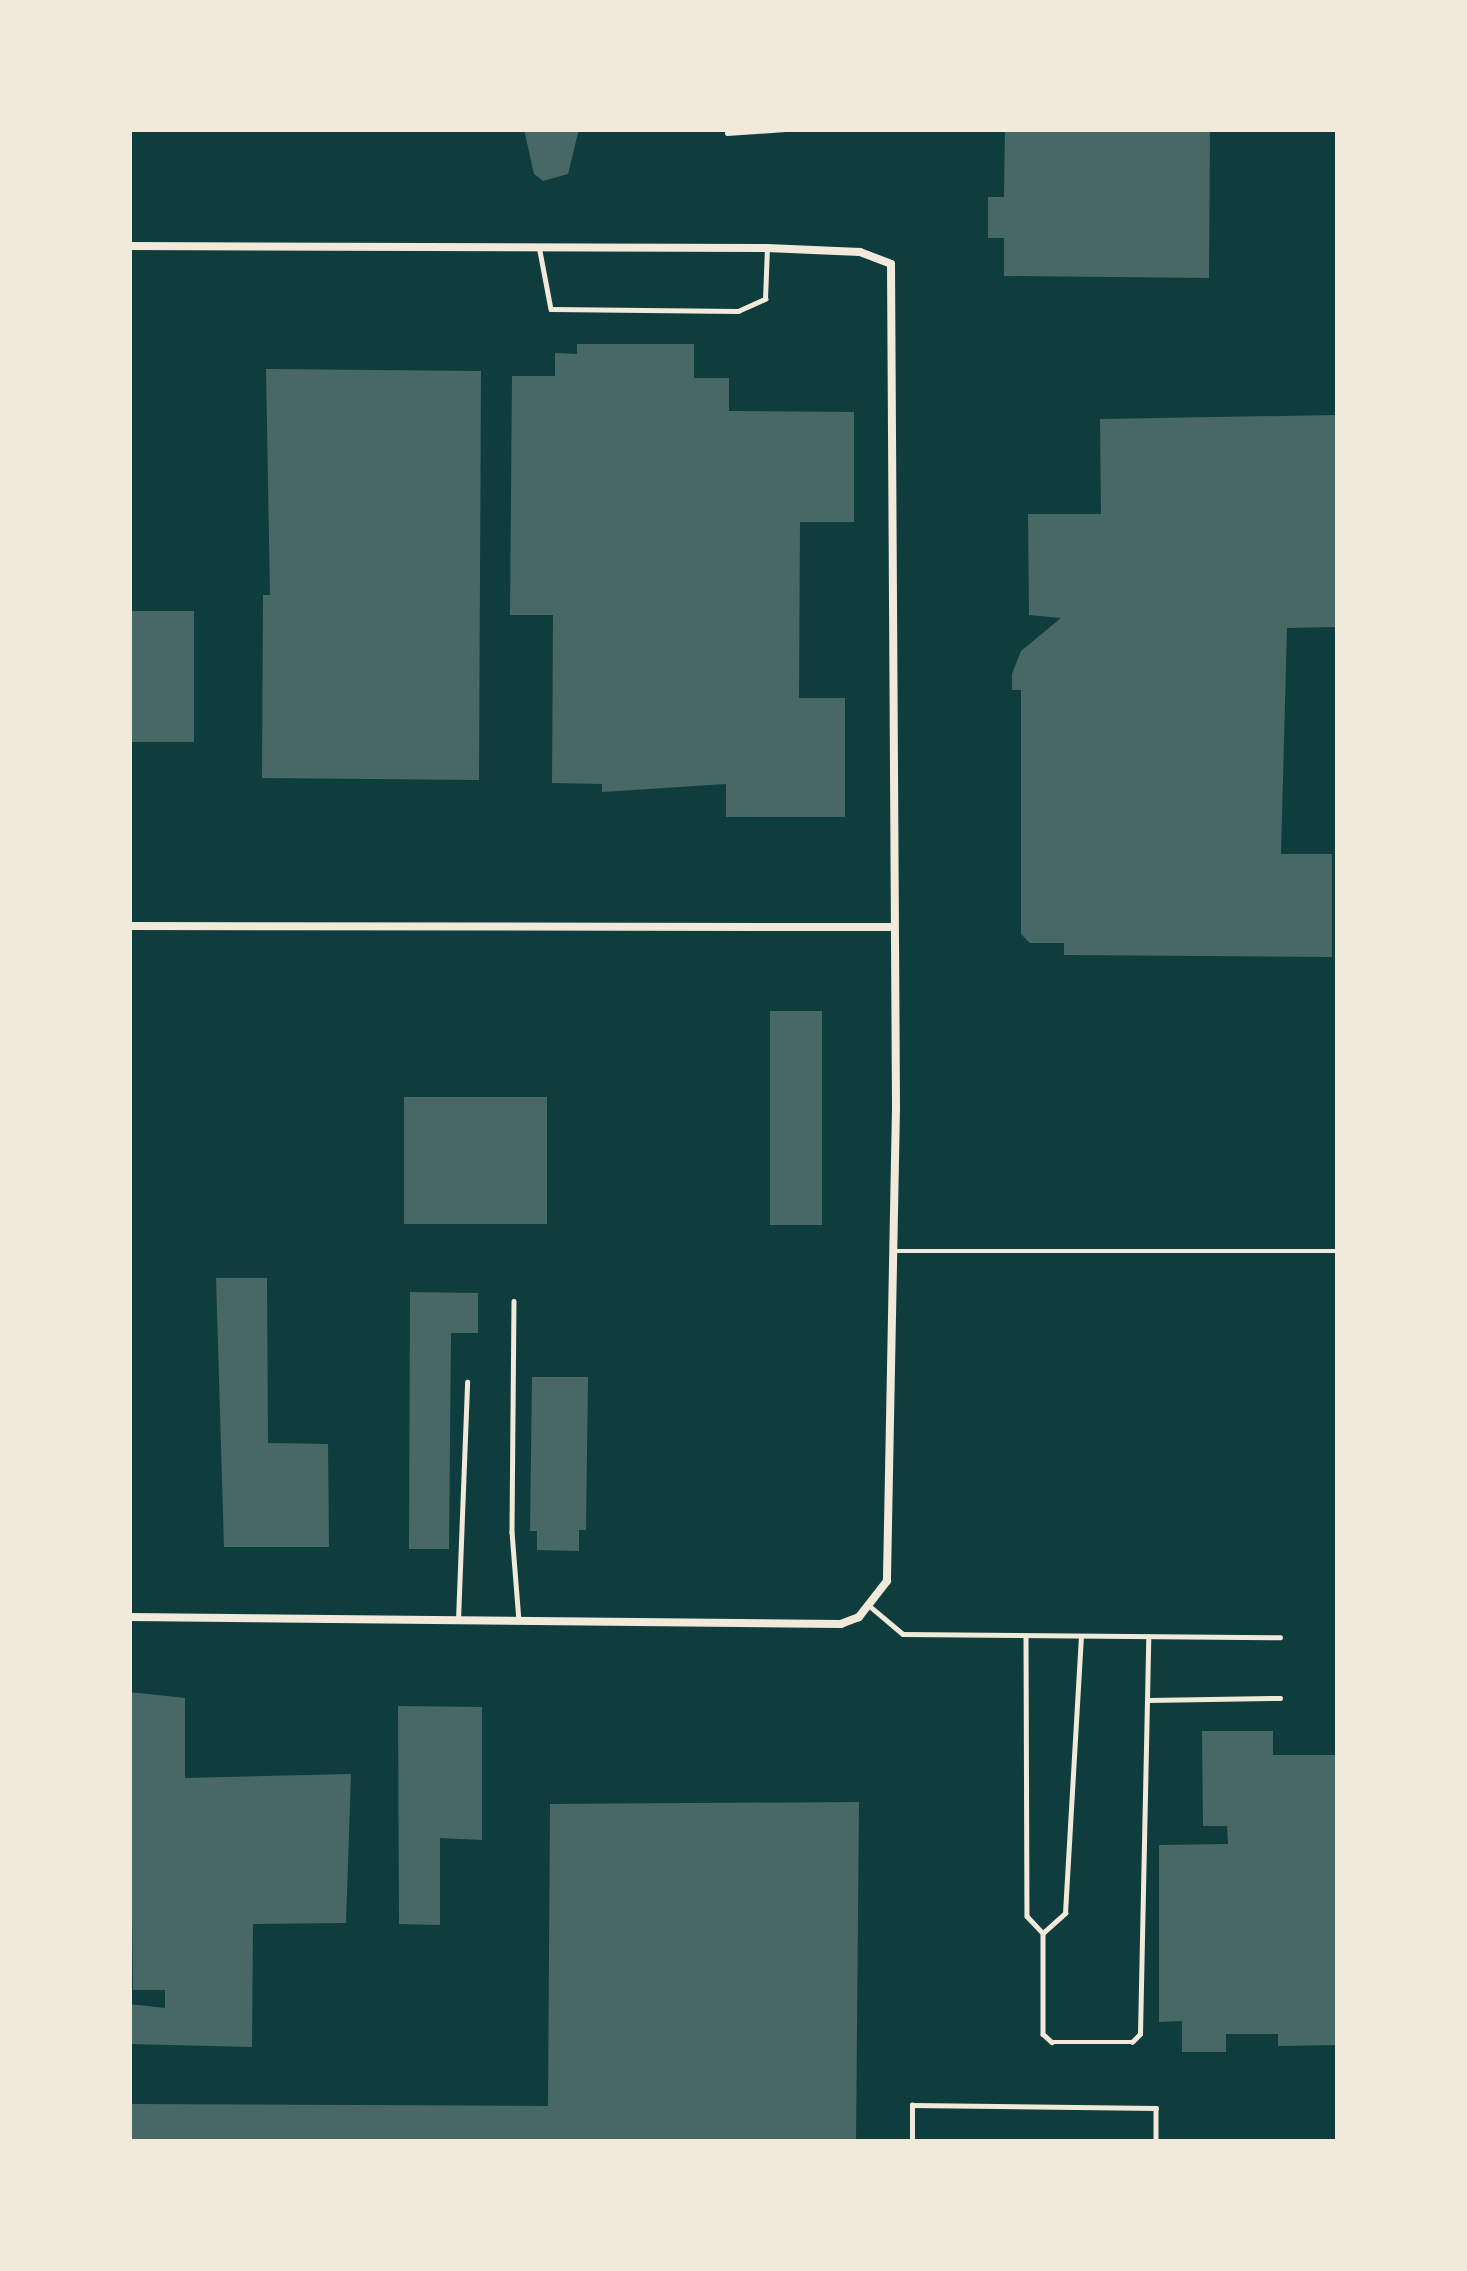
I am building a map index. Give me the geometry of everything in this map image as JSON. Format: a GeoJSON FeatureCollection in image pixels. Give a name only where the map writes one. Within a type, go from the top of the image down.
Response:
{"type":"FeatureCollection","features":[{"type":"Feature","properties":{"kind":"street"},"geometry":{"type":"LineString","coordinates":[[129,246],[541,251],[766,248],[860,252],[891,264],[888,1562],[872,1608],[841,1624],[129,1617]]}},
{"type":"Feature","properties":{"kind":"street"},"geometry":{"type":"LineString","coordinates":[[129,926],[890,927]]}},
{"type":"Feature","properties":{"kind":"lane"},"geometry":{"type":"LineString","coordinates":[[727,133],[785,129]]}},
{"type":"Feature","properties":{"kind":"lane"},"geometry":{"type":"LineString","coordinates":[[541,251],[551,310],[715,311],[759,307],[766,248]]}},
{"type":"Feature","properties":{"kind":"lane"},"geometry":{"type":"LineString","coordinates":[[891,1251],[1338,1251]]}},
{"type":"Feature","properties":{"kind":"lane"},"geometry":{"type":"LineString","coordinates":[[514,1301],[519,1621]]}},
{"type":"Feature","properties":{"kind":"lane"},"geometry":{"type":"LineString","coordinates":[[458,1620],[466,1382]]}},
{"type":"Feature","properties":{"kind":"lane"},"geometry":{"type":"LineString","coordinates":[[872,1608],[903,1634],[1280,1637]]}},
{"type":"Feature","properties":{"kind":"lane"},"geometry":{"type":"LineString","coordinates":[[1026,1638],[1027,1916],[1043,1933],[1046,2039],[1137,2038],[1148,1637]]}},
{"type":"Feature","properties":{"kind":"lane"},"geometry":{"type":"LineString","coordinates":[[1043,1933],[1065,1913],[1081,1638]]}},
{"type":"Feature","properties":{"kind":"lane"},"geometry":{"type":"LineString","coordinates":[[1148,1700],[1280,1698]]}},
{"type":"Feature","properties":{"kind":"lane"},"geometry":{"type":"LineString","coordinates":[[912,2142],[912,2105],[1156,2108],[1156,2142]]}},
{"type":"Feature","properties":{"kind":"building"},"geometry":{"type":"Polygon","coordinates":[[[524,129],[579,129],[568,174],[543,181],[534,174],[524,129]]]}},
{"type":"Feature","properties":{"kind":"building"},"geometry":{"type":"Polygon","coordinates":[[[1005,129],[1210,129],[1209,278],[1004,276],[1004,238],[988,238],[988,197],[1004,197],[1005,129]]]}},
{"type":"Feature","properties":{"kind":"building"},"geometry":{"type":"Polygon","coordinates":[[[577,344],[694,344],[694,378],[729,378],[729,411],[854,412],[854,522],[800,522],[799,698],[845,698],[845,817],[726,817],[726,784],[602,792],[602,784],[552,783],[553,615],[510,615],[512,376],[555,376],[555,353],[577,354],[577,344]]]}},
{"type":"Feature","properties":{"kind":"building"},"geometry":{"type":"Polygon","coordinates":[[[266,369],[481,371],[479,780],[262,778],[263,595],[270,595],[266,369]]]}},
{"type":"Feature","properties":{"kind":"building"},"geometry":{"type":"Polygon","coordinates":[[[1338,415],[1338,627],[1287,628],[1281,854],[1332,854],[1332,957],[1064,955],[1064,943],[1030,943],[1021,934],[1021,690],[1012,690],[1012,674],[1021,651],[1061,618],[1029,615],[1028,514],[1101,514],[1100,419],[1338,415]]]}},
{"type":"Feature","properties":{"kind":"building"},"geometry":{"type":"Polygon","coordinates":[[[129,611],[194,611],[194,742],[129,742],[129,611]]]}},
{"type":"Feature","properties":{"kind":"building"},"geometry":{"type":"Polygon","coordinates":[[[770,1011],[822,1011],[822,1225],[770,1225],[770,1011]]]}},
{"type":"Feature","properties":{"kind":"building"},"geometry":{"type":"Polygon","coordinates":[[[404,1097],[547,1097],[547,1224],[404,1224],[404,1097]]]}},
{"type":"Feature","properties":{"kind":"building"},"geometry":{"type":"Polygon","coordinates":[[[216,1278],[267,1278],[268,1443],[328,1444],[329,1547],[224,1547],[216,1278]]]}},
{"type":"Feature","properties":{"kind":"building"},"geometry":{"type":"Polygon","coordinates":[[[410,1292],[478,1293],[478,1333],[451,1333],[449,1549],[409,1549],[410,1292]]]}},
{"type":"Feature","properties":{"kind":"building"},"geometry":{"type":"Polygon","coordinates":[[[532,1377],[588,1377],[586,1530],[579,1530],[579,1551],[537,1550],[537,1531],[530,1531],[532,1377]]]}},
{"type":"Feature","properties":{"kind":"building"},"geometry":{"type":"Polygon","coordinates":[[[129,1692],[185,1698],[185,1778],[351,1774],[346,1923],[253,1924],[252,2047],[129,2044],[129,2004],[165,2008],[165,1990],[133,1990],[129,1692]]]}},
{"type":"Feature","properties":{"kind":"building"},"geometry":{"type":"Polygon","coordinates":[[[398,1706],[482,1707],[482,1840],[440,1838],[440,1925],[399,1924],[398,1706]]]}},
{"type":"Feature","properties":{"kind":"building"},"geometry":{"type":"Polygon","coordinates":[[[1202,1731],[1273,1731],[1273,1755],[1338,1755],[1338,2045],[1278,2046],[1278,2034],[1226,2034],[1226,2052],[1182,2052],[1182,2021],[1159,2022],[1159,1845],[1228,1844],[1227,1826],[1203,1826],[1202,1731]]]}},
{"type":"Feature","properties":{"kind":"building"},"geometry":{"type":"Polygon","coordinates":[[[859,1802],[856,2142],[129,2142],[129,2104],[548,2106],[550,1804],[859,1802]]]}}]}
